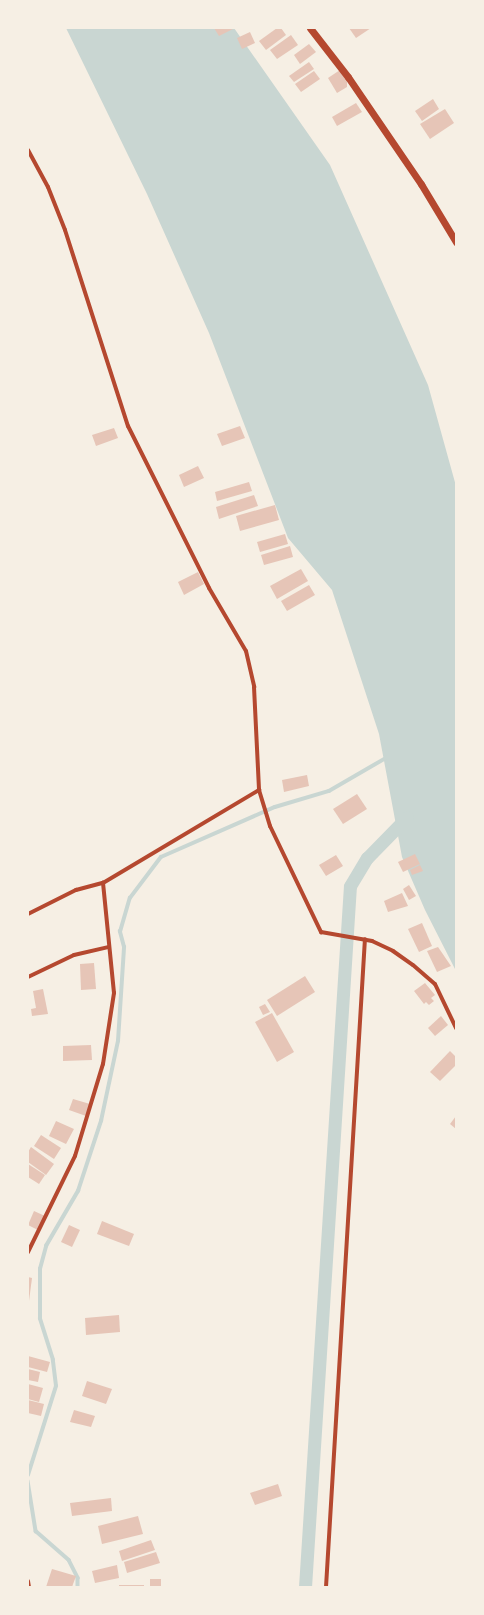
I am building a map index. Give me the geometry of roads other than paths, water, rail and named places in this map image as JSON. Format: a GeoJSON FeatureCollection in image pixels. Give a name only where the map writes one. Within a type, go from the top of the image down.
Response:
{"type":"FeatureCollection","features":[{"type":"Feature","properties":{"kind":"street"},"geometry":{"type":"LineString","coordinates":[[310,28],[348,77],[421,184],[456,242]]}},
{"type":"Feature","properties":{"kind":"street"},"geometry":{"type":"LineString","coordinates":[[28,150],[48,186],[65,230],[134,440],[209,588],[246,651],[254,686],[261,801],[270,826],[317,925],[326,934],[363,939],[393,951],[435,984],[456,1028]]}},
{"type":"Feature","properties":{"kind":"street"},"geometry":{"type":"LineString","coordinates":[[28,914],[76,890],[103,883],[260,790]]}},
{"type":"Feature","properties":{"kind":"street"},"geometry":{"type":"LineString","coordinates":[[28,1252],[75,1156],[98,1087],[113,1007],[113,973],[108,945],[103,883]]}},
{"type":"Feature","properties":{"kind":"street"},"geometry":{"type":"LineString","coordinates":[[326,1587],[363,939]]}},
{"type":"Feature","properties":{"kind":"street"},"geometry":{"type":"LineString","coordinates":[[28,977],[74,955],[108,945]]}},
{"type":"Feature","properties":{"kind":"street"},"geometry":{"type":"LineString","coordinates":[[28,1582],[29,1587]]}},
{"type":"Feature","properties":{"kind":"waterway"},"geometry":{"type":"LineString","coordinates":[[28,1475],[56,1386],[53,1360],[40,1319],[40,1269],[46,1246],[78,1191],[101,1121],[118,1041],[124,947],[120,932],[130,898],[161,857],[275,807],[329,791],[386,758]]}},
{"type":"Feature","properties":{"kind":"waterway"},"geometry":{"type":"LineString","coordinates":[[305,1587],[350,886],[367,858],[407,817]]}},
{"type":"Feature","properties":{"kind":"waterway"},"geometry":{"type":"LineString","coordinates":[[28,1481],[36,1531],[69,1560],[78,1578],[78,1587]]}}]}
